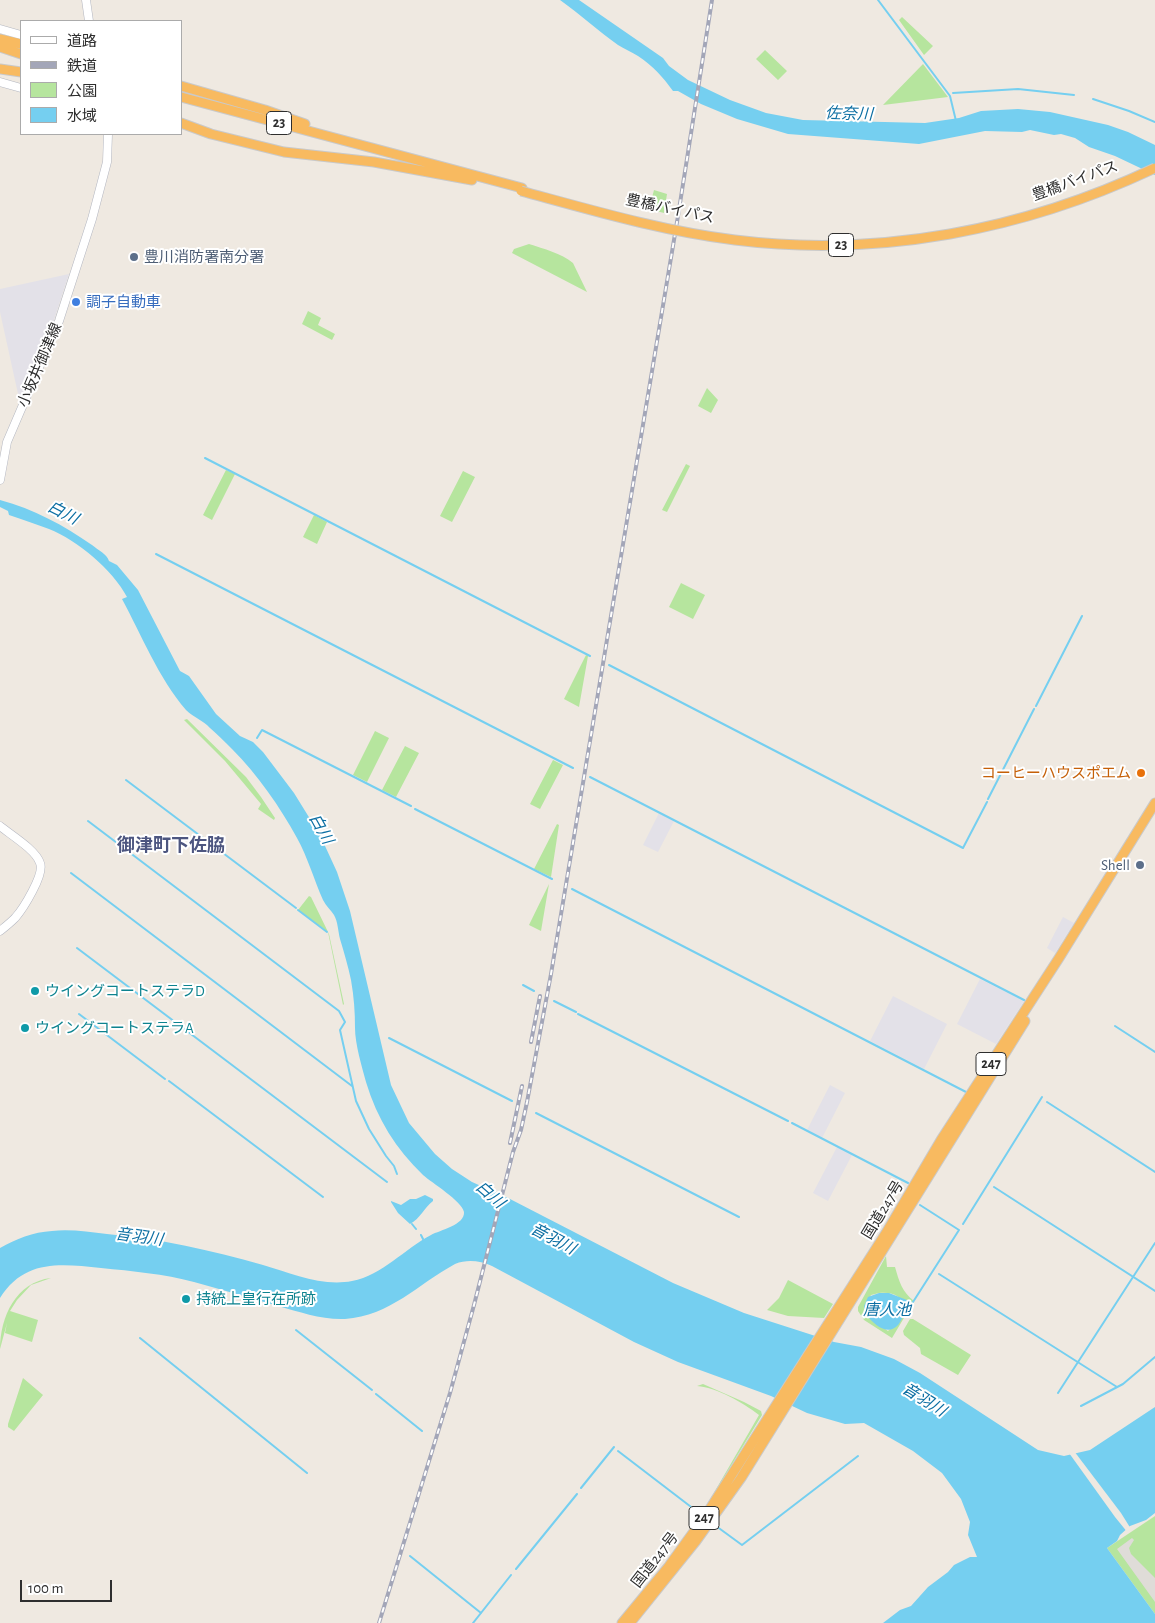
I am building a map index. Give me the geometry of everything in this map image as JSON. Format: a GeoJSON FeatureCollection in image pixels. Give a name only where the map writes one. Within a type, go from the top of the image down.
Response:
{"type":"FeatureCollection","features":[{"type":"Feature","properties":{"kind":"highway"},"geometry":{"type":"LineString","coordinates":[[0,39],[20,44]]}},
{"type":"Feature","properties":{"kind":"highway"},"geometry":{"type":"LineString","coordinates":[[0,47],[20,54]]}},
{"type":"Feature","properties":{"kind":"highway"},"geometry":{"type":"LineString","coordinates":[[0,54],[20,59]]}},
{"type":"Feature","properties":{"kind":"highway"},"geometry":{"type":"LineString","coordinates":[[0,69],[20,72]]}},
{"type":"Feature","properties":{"kind":"highway"},"geometry":{"type":"LineString","coordinates":[[182,86],[265,110],[376,155]]}},
{"type":"Feature","properties":{"kind":"highway","name":"豊橋バイパス"},"geometry":{"type":"LineString","coordinates":[[182,97],[376,155],[598,208],[695,230],[783,240],[831,242],[898,238],[999,220],[1062,202],[1155,163]]}},
{"type":"Feature","properties":{"kind":"highway","name":"豊橋バイパス"},"geometry":{"type":"LineString","coordinates":[[182,101],[376,155],[660,226],[704,235],[782,245],[831,246],[899,242],[985,227],[1064,206],[1155,168]]}},
{"type":"Feature","properties":{"kind":"highway"},"geometry":{"type":"LineString","coordinates":[[182,123],[197,130],[249,145],[284,152],[376,155]]}},
{"type":"Feature","properties":{"kind":"highway","name":"国道247号"},"geometry":{"type":"LineString","coordinates":[[830,1327],[941,1140],[1059,958],[1155,803]]}},
{"type":"Feature","properties":{"kind":"highway","name":"国道247号"},"geometry":{"type":"LineString","coordinates":[[622,1623],[694,1532],[779,1408],[1155,813]]}},
{"type":"Feature","properties":{"kind":"highway","name":"国道247号"},"geometry":{"type":"LineString","coordinates":[[630,1623],[696,1541],[741,1478],[779,1408]]}},
{"type":"Feature","properties":{"kind":"main road"},"geometry":{"type":"LineString","coordinates":[[86,0],[89,20]]}},
{"type":"Feature","properties":{"kind":"main road"},"geometry":{"type":"LineString","coordinates":[[0,29],[20,35]]}},
{"type":"Feature","properties":{"kind":"main road"},"geometry":{"type":"LineString","coordinates":[[0,82],[20,88]]}},
{"type":"Feature","properties":{"kind":"main road","name":"小坂井御津線"},"geometry":{"type":"LineString","coordinates":[[0,480],[7,442],[59,321],[92,219],[107,162],[108,135]]}},
{"type":"Feature","properties":{"kind":"main road"},"geometry":{"type":"LineString","coordinates":[[0,826],[34,853],[40,862],[41,869],[25,903],[15,918],[0,931]]}},
{"type":"Feature","properties":{"kind":"shaded area"},"geometry":{"type":"Polygon","coordinates":[[[69,274],[54,320],[20,403],[0,312],[0,289],[69,274]]]}},
{"type":"Feature","properties":{"kind":"shaded area"},"geometry":{"type":"Polygon","coordinates":[[[659,813],[674,821],[658,852],[643,845],[659,813]]]}},
{"type":"Feature","properties":{"kind":"shaded area"},"geometry":{"type":"Polygon","coordinates":[[[1063,917],[1074,923],[1055,953],[1047,948],[1063,917]]]}},
{"type":"Feature","properties":{"kind":"shaded area"},"geometry":{"type":"Polygon","coordinates":[[[980,979],[1024,1001],[996,1044],[957,1024],[980,979]]]}},
{"type":"Feature","properties":{"kind":"shaded area"},"geometry":{"type":"Polygon","coordinates":[[[893,996],[947,1024],[924,1069],[870,1041],[893,996]]]}},
{"type":"Feature","properties":{"kind":"shaded area"},"geometry":{"type":"Polygon","coordinates":[[[830,1085],[845,1093],[822,1138],[807,1130],[830,1085]]]}},
{"type":"Feature","properties":{"kind":"shaded area"},"geometry":{"type":"Polygon","coordinates":[[[837,1147],[852,1155],[828,1201],[813,1193],[837,1147]]]}},
{"type":"Feature","properties":{"kind":"shaded area"},"geometry":{"type":"Polygon","coordinates":[[[1132,1538],[1134,1540],[1129,1548],[1131,1554],[1155,1578],[1155,1602],[1117,1549],[1132,1538]]]}},
{"type":"Feature","properties":{"kind":"green space"},"geometry":{"type":"Polygon","coordinates":[[[902,17],[933,46],[924,55],[899,20],[902,17]]]}},
{"type":"Feature","properties":{"kind":"green space"},"geometry":{"type":"Polygon","coordinates":[[[765,50],[787,71],[778,80],[756,59],[765,50]]]}},
{"type":"Feature","properties":{"kind":"green space"},"geometry":{"type":"Polygon","coordinates":[[[923,64],[948,97],[883,105],[923,64]]]}},
{"type":"Feature","properties":{"kind":"green space"},"geometry":{"type":"Polygon","coordinates":[[[654,190],[667,194],[664,213],[649,209],[654,190]]]}},
{"type":"Feature","properties":{"kind":"green space"},"geometry":{"type":"Polygon","coordinates":[[[529,244],[558,254],[573,263],[587,292],[512,253],[514,249],[529,244]]]}},
{"type":"Feature","properties":{"kind":"green space"},"geometry":{"type":"Polygon","coordinates":[[[308,311],[321,318],[318,325],[335,334],[332,340],[302,324],[308,311]]]}},
{"type":"Feature","properties":{"kind":"green space"},"geometry":{"type":"Polygon","coordinates":[[[707,388],[718,400],[711,413],[698,406],[707,388]]]}},
{"type":"Feature","properties":{"kind":"green space"},"geometry":{"type":"Polygon","coordinates":[[[686,464],[690,466],[667,512],[662,510],[686,464]]]}},
{"type":"Feature","properties":{"kind":"green space"},"geometry":{"type":"Polygon","coordinates":[[[226,470],[235,474],[212,520],[203,515],[226,470]]]}},
{"type":"Feature","properties":{"kind":"green space"},"geometry":{"type":"Polygon","coordinates":[[[463,471],[475,477],[452,522],[440,516],[463,471]]]}},
{"type":"Feature","properties":{"kind":"green space"},"geometry":{"type":"Polygon","coordinates":[[[314,515],[327,522],[317,544],[303,537],[314,515]]]}},
{"type":"Feature","properties":{"kind":"green space"},"geometry":{"type":"Polygon","coordinates":[[[681,583],[705,595],[693,619],[669,607],[681,583]]]}},
{"type":"Feature","properties":{"kind":"green space"},"geometry":{"type":"Polygon","coordinates":[[[586,655],[588,656],[579,707],[564,699],[586,655]]]}},
{"type":"Feature","properties":{"kind":"green space"},"geometry":{"type":"Polygon","coordinates":[[[187,719],[246,777],[275,818],[274,820],[258,809],[261,804],[225,761],[184,720],[187,719]]]}},
{"type":"Feature","properties":{"kind":"green space"},"geometry":{"type":"Polygon","coordinates":[[[375,731],[389,738],[367,782],[353,775],[375,731]]]}},
{"type":"Feature","properties":{"kind":"green space"},"geometry":{"type":"Polygon","coordinates":[[[405,746],[419,753],[396,797],[382,790],[405,746]]]}},
{"type":"Feature","properties":{"kind":"green space"},"geometry":{"type":"Polygon","coordinates":[[[553,760],[563,765],[540,809],[530,804],[553,760]]]}},
{"type":"Feature","properties":{"kind":"green space"},"geometry":{"type":"Polygon","coordinates":[[[557,824],[559,825],[551,877],[534,869],[557,824]]]}},
{"type":"Feature","properties":{"kind":"green space"},"geometry":{"type":"Polygon","coordinates":[[[549,884],[541,931],[529,925],[549,884]]]}},
{"type":"Feature","properties":{"kind":"green space"},"geometry":{"type":"Polygon","coordinates":[[[309,896],[311,897],[329,934],[343,1005],[328,932],[298,910],[309,896]]]}},
{"type":"Feature","properties":{"kind":"green space"},"geometry":{"type":"Polygon","coordinates":[[[886,1256],[887,1267],[895,1267],[904,1290],[914,1301],[892,1338],[864,1320],[858,1311],[858,1307],[886,1256]],[[884,1293],[871,1295],[864,1310],[867,1316],[888,1331],[904,1315],[906,1308],[899,1297],[884,1293]]]}},
{"type":"Feature","properties":{"kind":"green space"},"geometry":{"type":"Polygon","coordinates":[[[51,1278],[31,1285],[10,1311],[38,1320],[32,1342],[5,1333],[7,1323],[0,1349],[3,1325],[12,1303],[28,1286],[51,1278]]]}},
{"type":"Feature","properties":{"kind":"green space"},"geometry":{"type":"Polygon","coordinates":[[[788,1280],[833,1304],[824,1318],[788,1316],[767,1310],[779,1298],[788,1280]]]}},
{"type":"Feature","properties":{"kind":"green space"},"geometry":{"type":"Polygon","coordinates":[[[910,1319],[913,1319],[971,1355],[958,1375],[921,1354],[920,1348],[904,1335],[903,1331],[910,1319]]]}},
{"type":"Feature","properties":{"kind":"green space"},"geometry":{"type":"Polygon","coordinates":[[[23,1378],[43,1395],[14,1431],[8,1427],[8,1424],[23,1378]]]}},
{"type":"Feature","properties":{"kind":"green space"},"geometry":{"type":"Polygon","coordinates":[[[703,1384],[744,1402],[761,1411],[762,1415],[704,1510],[759,1415],[730,1396],[697,1386],[703,1384]]]}},
{"type":"Feature","properties":{"kind":"green space"},"geometry":{"type":"Polygon","coordinates":[[[1155,1516],[1155,1614],[1107,1548],[1155,1516]]]}},
{"type":"Feature","properties":{"kind":"water"},"geometry":{"type":"Polygon","coordinates":[[[560,0],[579,0],[663,58],[669,66],[688,80],[730,100],[766,113],[803,120],[925,123],[959,118],[981,111],[1018,109],[1050,112],[1108,125],[1155,145],[1155,175],[1115,156],[1089,147],[1075,138],[1061,134],[1054,135],[1030,130],[1022,132],[985,131],[919,144],[788,134],[737,119],[701,104],[678,91],[673,91],[648,64],[618,45],[560,0]]]}},
{"type":"Feature","properties":{"kind":"water"},"geometry":{"type":"Polygon","coordinates":[[[0,500],[25,508],[59,524],[92,545],[104,554],[109,561],[117,565],[138,590],[180,671],[189,676],[216,714],[240,736],[253,742],[263,752],[294,793],[320,835],[337,872],[350,911],[391,1085],[409,1123],[435,1154],[452,1169],[472,1182],[510,1199],[673,1283],[744,1313],[834,1342],[861,1347],[894,1359],[920,1373],[1038,1450],[1064,1456],[1090,1450],[1155,1407],[1155,1513],[1146,1520],[1130,1526],[1120,1535],[1117,1541],[1107,1548],[1155,1614],[1155,1623],[883,1623],[900,1610],[911,1606],[928,1587],[954,1565],[970,1557],[977,1557],[968,1535],[970,1522],[961,1499],[942,1473],[913,1451],[864,1423],[845,1424],[807,1413],[771,1396],[678,1362],[634,1342],[492,1266],[483,1263],[469,1261],[455,1264],[390,1306],[361,1317],[345,1319],[311,1315],[171,1277],[58,1265],[32,1270],[21,1276],[10,1285],[0,1298],[0,1248],[31,1234],[59,1230],[147,1239],[224,1255],[318,1281],[341,1282],[363,1278],[384,1268],[421,1241],[456,1224],[463,1217],[464,1212],[458,1203],[423,1175],[404,1155],[389,1133],[376,1108],[366,1082],[357,1048],[354,998],[336,921],[323,900],[297,838],[276,803],[242,759],[207,725],[186,710],[176,697],[151,656],[122,599],[127,597],[104,567],[71,540],[49,529],[9,515],[8,511],[0,507],[0,500]]]}},
{"type":"Feature","properties":{"kind":"water"},"geometry":{"type":"Polygon","coordinates":[[[425,1195],[433,1199],[433,1201],[410,1224],[398,1213],[391,1202],[401,1205],[410,1199],[416,1199],[425,1195]]]}},
{"type":"Feature","properties":{"kind":"water","name":"唐人池"},"geometry":{"type":"Polygon","coordinates":[[[879,1293],[889,1293],[912,1302],[910,1307],[905,1309],[898,1325],[893,1329],[882,1328],[865,1313],[864,1306],[868,1297],[879,1293]]]}},
{"type":"Feature","properties":{"kind":"pier"},"geometry":{"type":"Polygon","coordinates":[[[1074,1451],[1121,1513],[1131,1529],[1128,1533],[1069,1453],[1074,1451]]]}},
{"type":"Feature","properties":{"kind":"waterway"},"geometry":{"type":"LineString","coordinates":[[878,0],[950,96],[956,121]]}},
{"type":"Feature","properties":{"kind":"waterway"},"geometry":{"type":"LineString","coordinates":[[953,93],[1018,89],[1074,95]]}},
{"type":"Feature","properties":{"kind":"waterway"},"geometry":{"type":"LineString","coordinates":[[1093,99],[1155,122]]}},
{"type":"Feature","properties":{"kind":"waterway"},"geometry":{"type":"LineString","coordinates":[[205,458],[590,656]]}},
{"type":"Feature","properties":{"kind":"waterway"},"geometry":{"type":"LineString","coordinates":[[156,554],[573,768]]}},
{"type":"Feature","properties":{"kind":"waterway"},"geometry":{"type":"LineString","coordinates":[[1036,706],[1082,616]]}},
{"type":"Feature","properties":{"kind":"waterway"},"geometry":{"type":"LineString","coordinates":[[609,665],[963,848],[987,802]]}},
{"type":"Feature","properties":{"kind":"waterway"},"geometry":{"type":"LineString","coordinates":[[988,799],[1034,709]]}},
{"type":"Feature","properties":{"kind":"waterway"},"geometry":{"type":"LineString","coordinates":[[257,738],[262,730],[411,806]]}},
{"type":"Feature","properties":{"kind":"waterway"},"geometry":{"type":"LineString","coordinates":[[590,777],[1024,1000]]}},
{"type":"Feature","properties":{"kind":"waterway"},"geometry":{"type":"LineString","coordinates":[[126,780],[296,908]]}},
{"type":"Feature","properties":{"kind":"waterway"},"geometry":{"type":"LineString","coordinates":[[415,809],[552,879]]}},
{"type":"Feature","properties":{"kind":"waterway"},"geometry":{"type":"LineString","coordinates":[[88,821],[339,1011],[345,1022],[340,1030],[356,1101],[369,1129],[394,1166],[397,1174]]}},
{"type":"Feature","properties":{"kind":"waterway"},"geometry":{"type":"LineString","coordinates":[[71,873],[352,1086]]}},
{"type":"Feature","properties":{"kind":"waterway"},"geometry":{"type":"LineString","coordinates":[[572,889],[966,1092]]}},
{"type":"Feature","properties":{"kind":"waterway"},"geometry":{"type":"LineString","coordinates":[[298,910],[327,932]]}},
{"type":"Feature","properties":{"kind":"waterway"},"geometry":{"type":"LineString","coordinates":[[77,948],[387,1182]]}},
{"type":"Feature","properties":{"kind":"waterway"},"geometry":{"type":"LineString","coordinates":[[523,985],[534,991]]}},
{"type":"Feature","properties":{"kind":"waterway"},"geometry":{"type":"LineString","coordinates":[[554,1001],[576,1012]]}},
{"type":"Feature","properties":{"kind":"waterway"},"geometry":{"type":"LineString","coordinates":[[79,1014],[165,1079]]}},
{"type":"Feature","properties":{"kind":"waterway"},"geometry":{"type":"LineString","coordinates":[[578,1014],[788,1121]]}},
{"type":"Feature","properties":{"kind":"waterway"},"geometry":{"type":"LineString","coordinates":[[1115,1026],[1155,1052]]}},
{"type":"Feature","properties":{"kind":"waterway"},"geometry":{"type":"LineString","coordinates":[[389,1038],[512,1101]]}},
{"type":"Feature","properties":{"kind":"waterway"},"geometry":{"type":"LineString","coordinates":[[169,1081],[323,1197]]}},
{"type":"Feature","properties":{"kind":"waterway"},"geometry":{"type":"LineString","coordinates":[[963,1224],[1042,1097]]}},
{"type":"Feature","properties":{"kind":"waterway"},"geometry":{"type":"LineString","coordinates":[[1047,1102],[1155,1172]]}},
{"type":"Feature","properties":{"kind":"waterway"},"geometry":{"type":"LineString","coordinates":[[536,1113],[739,1217]]}},
{"type":"Feature","properties":{"kind":"waterway"},"geometry":{"type":"LineString","coordinates":[[792,1123],[908,1183]]}},
{"type":"Feature","properties":{"kind":"waterway"},"geometry":{"type":"LineString","coordinates":[[994,1187],[1155,1291]]}},
{"type":"Feature","properties":{"kind":"waterway"},"geometry":{"type":"LineString","coordinates":[[913,1302],[959,1230],[920,1205]]}},
{"type":"Feature","properties":{"kind":"waterway"},"geometry":{"type":"LineString","coordinates":[[412,1224],[416,1229]]}},
{"type":"Feature","properties":{"kind":"waterway"},"geometry":{"type":"LineString","coordinates":[[421,1235],[423,1239]]}},
{"type":"Feature","properties":{"kind":"waterway"},"geometry":{"type":"LineString","coordinates":[[1058,1393],[1155,1243]]}},
{"type":"Feature","properties":{"kind":"waterway"},"geometry":{"type":"LineString","coordinates":[[939,1274],[1117,1387]]}},
{"type":"Feature","properties":{"kind":"waterway"},"geometry":{"type":"LineString","coordinates":[[296,1330],[372,1390]]}},
{"type":"Feature","properties":{"kind":"waterway"},"geometry":{"type":"LineString","coordinates":[[140,1338],[307,1473]]}},
{"type":"Feature","properties":{"kind":"waterway"},"geometry":{"type":"LineString","coordinates":[[1081,1406],[1123,1384],[1155,1357]]}},
{"type":"Feature","properties":{"kind":"waterway"},"geometry":{"type":"LineString","coordinates":[[376,1394],[422,1431]]}},
{"type":"Feature","properties":{"kind":"waterway"},"geometry":{"type":"LineString","coordinates":[[581,1488],[614,1447]]}},
{"type":"Feature","properties":{"kind":"waterway"},"geometry":{"type":"LineString","coordinates":[[618,1451],[699,1513]]}},
{"type":"Feature","properties":{"kind":"waterway"},"geometry":{"type":"LineString","coordinates":[[716,1526],[742,1545],[858,1456]]}},
{"type":"Feature","properties":{"kind":"waterway"},"geometry":{"type":"LineString","coordinates":[[516,1569],[577,1494]]}},
{"type":"Feature","properties":{"kind":"waterway"},"geometry":{"type":"LineString","coordinates":[[410,1556],[481,1613]]}},
{"type":"Feature","properties":{"kind":"waterway"},"geometry":{"type":"LineString","coordinates":[[473,1623],[511,1575]]}},
{"type":"Feature","properties":{"kind":"railway"},"geometry":{"type":"LineString","coordinates":[[379,1623],[450,1393],[527,1102],[551,974],[678,216],[712,0]]}},
{"type":"Feature","properties":{"kind":"railway"},"geometry":{"type":"LineString","coordinates":[[531,1042],[540,996]]}},
{"type":"Feature","properties":{"kind":"railway"},"geometry":{"type":"LineString","coordinates":[[510,1143],[522,1086]]}},
{"type":"Feature","properties":{"kind":"place","name":"豊川消防署南分署"},"geometry":{"type":"Point","coordinates":[134,257]}},
{"type":"Feature","properties":{"kind":"place","name":"調子自動車"},"geometry":{"type":"Point","coordinates":[76,302]}},
{"type":"Feature","properties":{"kind":"place","name":"コーヒーハウスポエム"},"geometry":{"type":"Point","coordinates":[1141,773]}},
{"type":"Feature","properties":{"kind":"place","name":"Shell"},"geometry":{"type":"Point","coordinates":[1140,865]}},
{"type":"Feature","properties":{"kind":"place","name":"ウイングコートステラD"},"geometry":{"type":"Point","coordinates":[35,991]}},
{"type":"Feature","properties":{"kind":"place","name":"ウイングコートステラA"},"geometry":{"type":"Point","coordinates":[25,1028]}},
{"type":"Feature","properties":{"kind":"place","name":"持統上皇行在所跡"},"geometry":{"type":"Point","coordinates":[186,1299]}},
{"type":"Feature","properties":{"kind":"district","name":"御津町下佐脇"},"geometry":{"type":"Point","coordinates":[171,846]}},
{"type":"Feature","properties":{"kind":"water label","name":"佐奈川"},"geometry":{"type":"Point","coordinates":[849,114]}},
{"type":"Feature","properties":{"kind":"water label","name":"白川"},"geometry":{"type":"Point","coordinates":[63,513]}},
{"type":"Feature","properties":{"kind":"water label","name":"白川"},"geometry":{"type":"Point","coordinates":[321,829]}},
{"type":"Feature","properties":{"kind":"water label","name":"白川"},"geometry":{"type":"Point","coordinates":[490,1195]}},
{"type":"Feature","properties":{"kind":"water label","name":"音羽川"},"geometry":{"type":"Point","coordinates":[139,1237]}},
{"type":"Feature","properties":{"kind":"water label","name":"音羽川"},"geometry":{"type":"Point","coordinates":[553,1239]}},
{"type":"Feature","properties":{"kind":"water label","name":"音羽川"},"geometry":{"type":"Point","coordinates":[924,1400]}}]}
